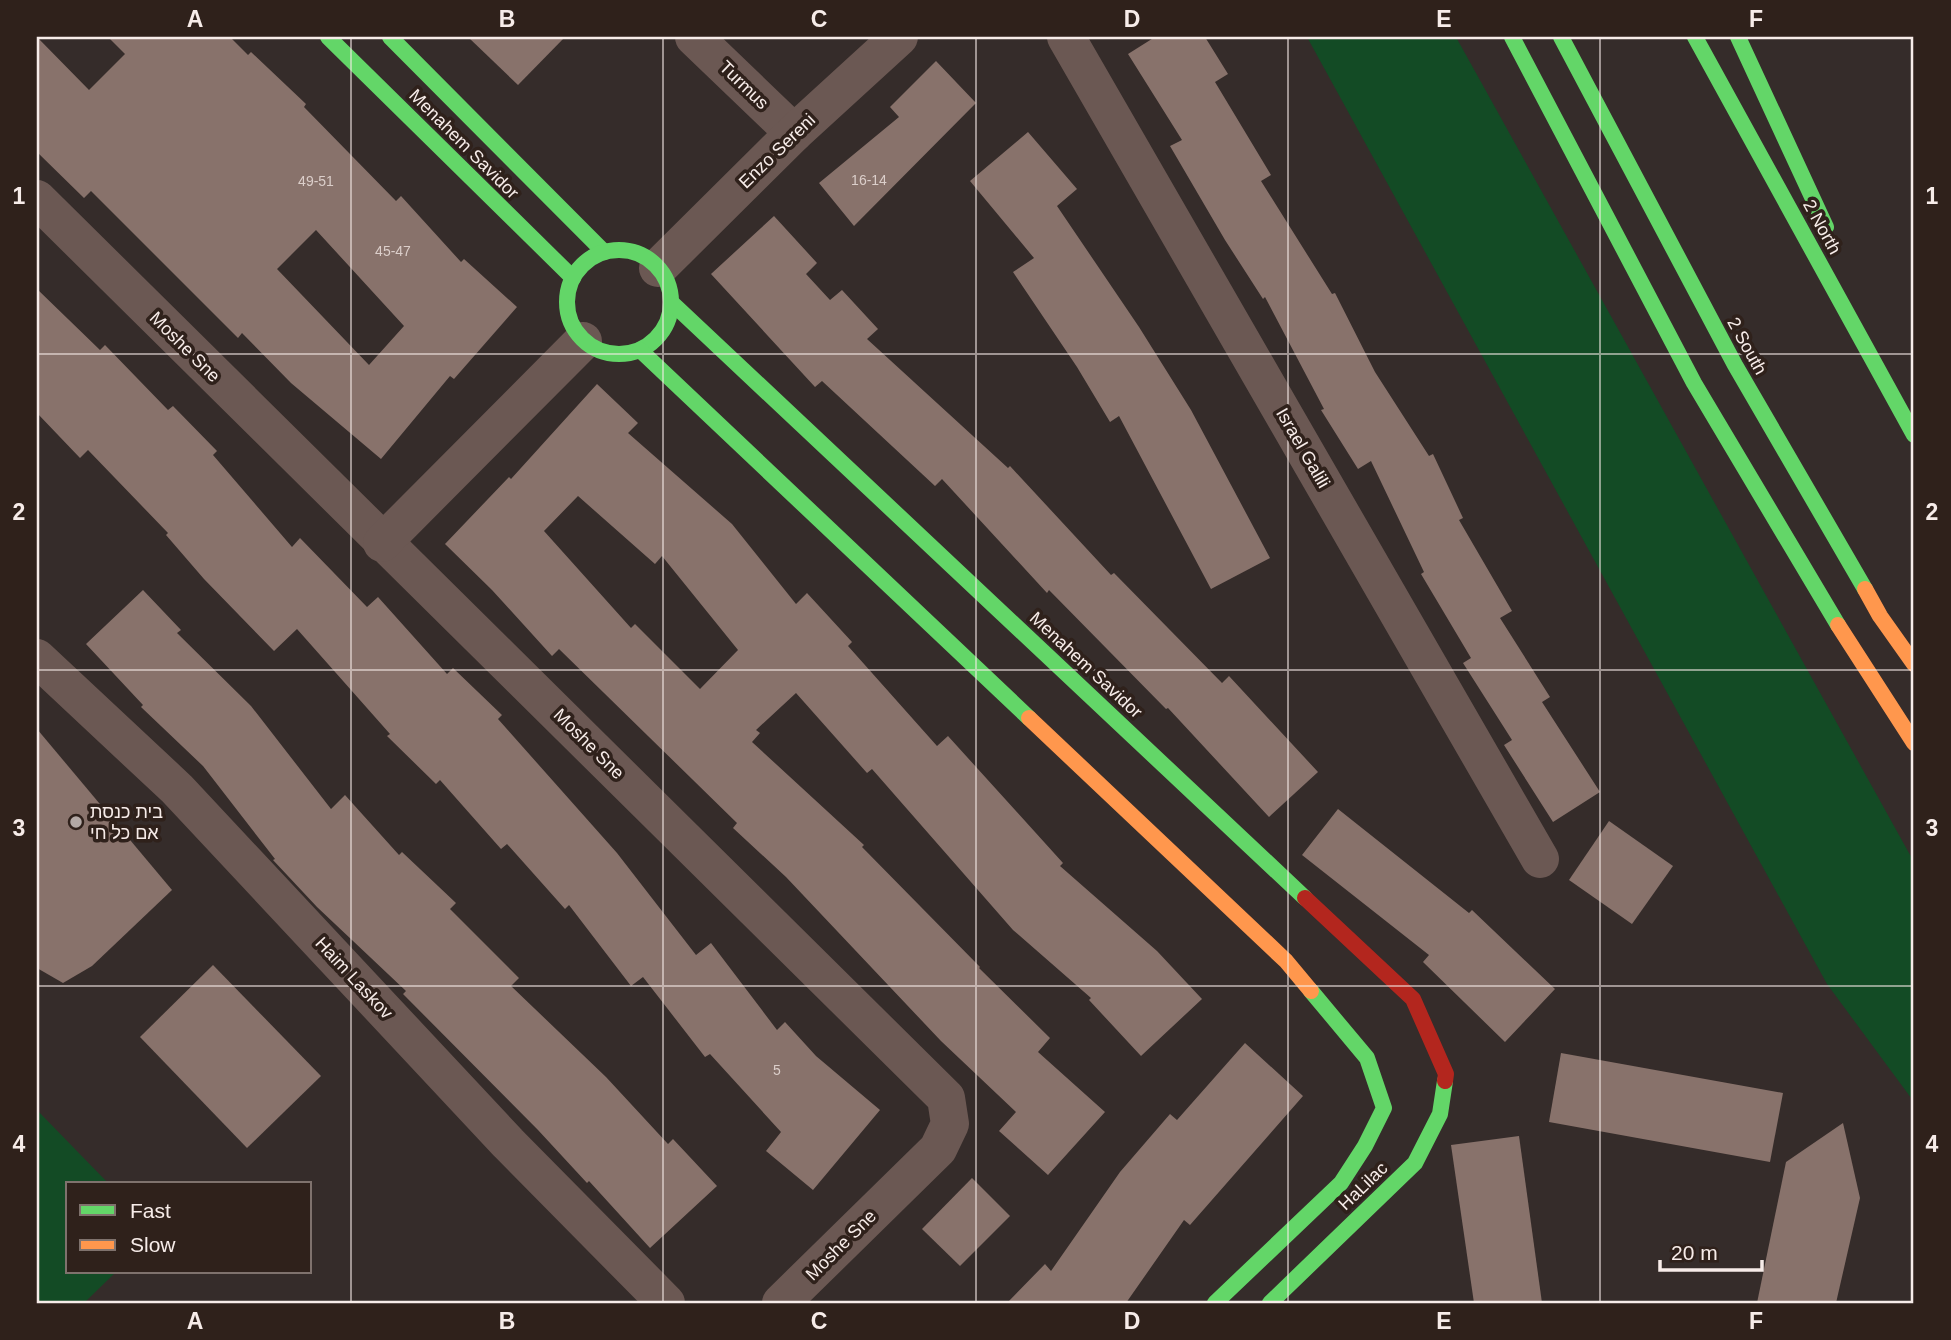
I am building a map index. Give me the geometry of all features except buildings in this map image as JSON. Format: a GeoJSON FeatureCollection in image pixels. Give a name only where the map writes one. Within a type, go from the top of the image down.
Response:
{"type":"FeatureCollection","features":[{"type":"Feature","properties":{"kind":"main road","name":"Menahem Savidor"},"geometry":{"type":"LineString","coordinates":[[328,37],[573,278]]}},
{"type":"Feature","properties":{"kind":"main road","name":"Menahem Savidor"},"geometry":{"type":"LineString","coordinates":[[390,37],[604,252]]}},
{"type":"Feature","properties":{"kind":"main road"},"geometry":{"type":"LineString","coordinates":[[1512,37],[1694,383],[1839,626],[1914,743]]}},
{"type":"Feature","properties":{"kind":"main road","name":"2 South"},"geometry":{"type":"LineString","coordinates":[[1561,37],[1735,365],[1880,616],[1914,664]]}},
{"type":"Feature","properties":{"kind":"main road","name":"2 North"},"geometry":{"type":"LineString","coordinates":[[1695,37],[1914,435]]}},
{"type":"Feature","properties":{"kind":"main road"},"geometry":{"type":"LineString","coordinates":[[1738,37],[1832,239]]}},
{"type":"Feature","properties":{"kind":"main road"},"geometry":{"type":"LineString","coordinates":[[619,250],[647,258],[664,285],[669,317],[663,331],[640,351],[610,354],[595,349],[583,341],[569,318],[566,304],[573,278],[581,267],[604,252],[619,250]]}},
{"type":"Feature","properties":{"kind":"main road","name":"Menahem Savidor"},"geometry":{"type":"LineString","coordinates":[[664,285],[1413,999],[1446,1074]]}},
{"type":"Feature","properties":{"kind":"main road"},"geometry":{"type":"LineString","coordinates":[[1873,327],[1914,416]]}},
{"type":"Feature","properties":{"kind":"main road","name":"HaLilac"},"geometry":{"type":"LineString","coordinates":[[640,351],[1286,961],[1367,1058],[1384,1108],[1365,1146],[1341,1183],[1215,1303]]}},
{"type":"Feature","properties":{"kind":"main road","name":"HaLilac"},"geometry":{"type":"LineString","coordinates":[[1270,1303],[1415,1163],[1440,1114],[1446,1074]]}},
{"type":"Feature","properties":{"kind":"street","name":"Turmus"},"geometry":{"type":"LineString","coordinates":[[694,37],[794,133]]}},
{"type":"Feature","properties":{"kind":"street","name":"Enzo Sereni"},"geometry":{"type":"LineString","coordinates":[[664,285],[794,133],[899,37]]}},
{"type":"Feature","properties":{"kind":"street","name":"Israel Galili"},"geometry":{"type":"LineString","coordinates":[[1066,37],[1540,859]]}},
{"type":"Feature","properties":{"kind":"street","name":"Moshe Sne"},"geometry":{"type":"LineString","coordinates":[[37,199],[946,1098],[950,1124],[938,1149],[781,1303]]}},
{"type":"Feature","properties":{"kind":"street"},"geometry":{"type":"LineString","coordinates":[[382,543],[583,341]]}},
{"type":"Feature","properties":{"kind":"street","name":"Haim Laskov"},"geometry":{"type":"LineString","coordinates":[[37,658],[177,789],[499,1133],[666,1303]]}},
{"type":"Feature","properties":{"kind":"green space"},"geometry":{"type":"Polygon","coordinates":[[[1307,37],[1456,37],[1914,862],[1914,1102],[1827,984],[1307,37]]]}},
{"type":"Feature","properties":{"kind":"green space"},"geometry":{"type":"Polygon","coordinates":[[[37,1110],[107,1182],[66,1182],[66,1274],[114,1274],[84,1303],[37,1303],[37,1110]]]}},
{"type":"Feature","properties":{"kind":"traffic: fast"},"geometry":{"type":"LineString","coordinates":[[328,37],[573,278]]}},
{"type":"Feature","properties":{"kind":"traffic: fast"},"geometry":{"type":"LineString","coordinates":[[390,37],[604,252]]}},
{"type":"Feature","properties":{"kind":"traffic: fast"},"geometry":{"type":"LineString","coordinates":[[1512,37],[1694,383],[1838,625]]}},
{"type":"Feature","properties":{"kind":"traffic: fast"},"geometry":{"type":"LineString","coordinates":[[1561,37],[1735,365],[1865,589]]}},
{"type":"Feature","properties":{"kind":"traffic: fast"},"geometry":{"type":"LineString","coordinates":[[1695,37],[1914,435]]}},
{"type":"Feature","properties":{"kind":"traffic: fast"},"geometry":{"type":"LineString","coordinates":[[1738,37],[1826,227]]}},
{"type":"Feature","properties":{"kind":"traffic: fast"},"geometry":{"type":"LineString","coordinates":[[619,250],[639,254],[656,265],[667,282],[671,302],[667,322],[656,339],[639,350],[619,354],[599,350],[582,339],[571,322],[567,302],[571,282],[582,265],[599,254],[619,250]]}},
{"type":"Feature","properties":{"kind":"traffic: fast"},"geometry":{"type":"LineString","coordinates":[[671,302],[1305,898]]}},
{"type":"Feature","properties":{"kind":"traffic: fast"},"geometry":{"type":"LineString","coordinates":[[640,350],[1029,718]]}},
{"type":"Feature","properties":{"kind":"traffic: fast"},"geometry":{"type":"LineString","coordinates":[[1215,1303],[1341,1183],[1365,1146],[1384,1108],[1367,1058],[1311,991]]}},
{"type":"Feature","properties":{"kind":"traffic: fast"},"geometry":{"type":"LineString","coordinates":[[1270,1303],[1415,1163],[1440,1114],[1445,1081]]}},
{"type":"Feature","properties":{"kind":"traffic: slow"},"geometry":{"type":"LineString","coordinates":[[1865,589],[1880,616],[1914,664]]}},
{"type":"Feature","properties":{"kind":"traffic: slow"},"geometry":{"type":"LineString","coordinates":[[1838,625],[1914,743]]}},
{"type":"Feature","properties":{"kind":"traffic: slow"},"geometry":{"type":"LineString","coordinates":[[1029,718],[1286,961],[1311,991]]}},
{"type":"Feature","properties":{"kind":"traffic: jam"},"geometry":{"type":"LineString","coordinates":[[1305,898],[1413,999],[1446,1074],[1445,1081]]}},
{"type":"Feature","properties":{"kind":"place","name":"בית כנסת אם כל חי"},"geometry":{"type":"Point","coordinates":[76,822]}}]}
